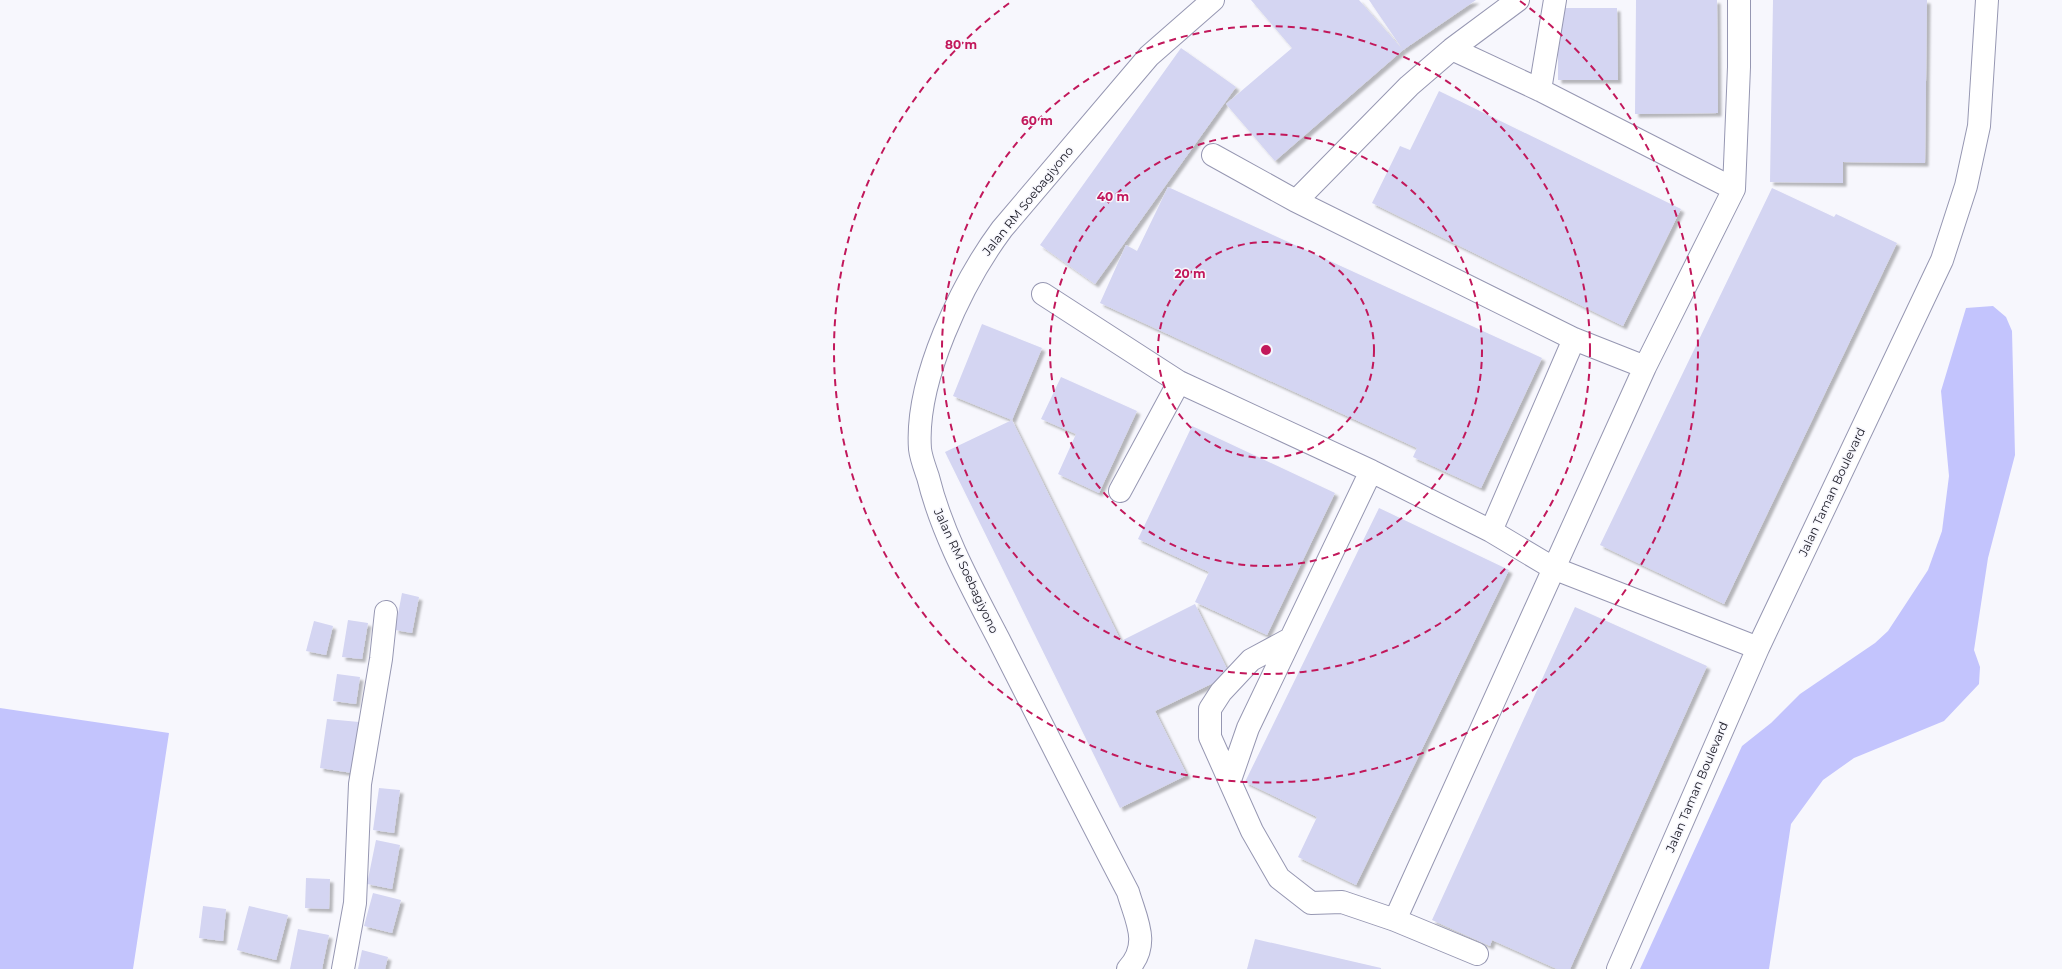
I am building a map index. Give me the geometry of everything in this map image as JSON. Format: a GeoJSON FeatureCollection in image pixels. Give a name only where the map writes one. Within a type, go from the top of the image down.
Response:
{"type":"FeatureCollection","features":[{"type":"Feature","properties":{"kind":"street","name":"Jalan RM Soebagiyono"},"geometry":{"type":"LineString","coordinates":[[1128,969],[1140,952],[1140,932],[1128,892],[964,571],[935,507],[920,449],[922,407],[930,367],[967,286],[984,254],[1002,229],[1149,56],[1213,0]]}},
{"type":"Feature","properties":{"kind":"street"},"geometry":{"type":"LineString","coordinates":[[1296,201],[1409,86],[1452,49],[1518,0]]}},
{"type":"Feature","properties":{"kind":"street"},"geometry":{"type":"LineString","coordinates":[[1540,90],[1555,0]]}},
{"type":"Feature","properties":{"kind":"street"},"geometry":{"type":"LineString","coordinates":[[1394,920],[1645,367],[1734,189],[1739,0]]}},
{"type":"Feature","properties":{"kind":"street","name":"Jalan Taman Boulevard"},"geometry":{"type":"LineString","coordinates":[[1618,969],[1758,648],[1939,267],[1966,186],[1979,126],[1987,0]]}},
{"type":"Feature","properties":{"kind":"street"},"geometry":{"type":"LineString","coordinates":[[1452,49],[1540,90],[1734,189]]}},
{"type":"Feature","properties":{"kind":"street"},"geometry":{"type":"LineString","coordinates":[[1213,155],[1296,201],[1574,339],[1645,367]]}},
{"type":"Feature","properties":{"kind":"street"},"geometry":{"type":"LineString","coordinates":[[1043,294],[1179,382],[1371,471],[1491,531],[1553,568],[1758,648]]}},
{"type":"Feature","properties":{"kind":"street"},"geometry":{"type":"LineString","coordinates":[[1491,531],[1574,339]]}},
{"type":"Feature","properties":{"kind":"street"},"geometry":{"type":"LineString","coordinates":[[1120,491],[1179,382]]}},
{"type":"Feature","properties":{"kind":"street"},"geometry":{"type":"LineString","coordinates":[[1230,780],[1248,728],[1371,471]]}},
{"type":"Feature","properties":{"kind":"street"},"geometry":{"type":"LineString","coordinates":[[343,969],[355,903],[360,784],[382,659],[386,612]]}},
{"type":"Feature","properties":{"kind":"street"},"geometry":{"type":"LineString","coordinates":[[1290,639],[1251,660],[1221,692],[1210,709],[1210,737],[1252,831],[1279,878],[1310,903],[1342,902],[1394,920],[1477,954]]}},
{"type":"Feature","properties":{"kind":"shaded area"},"geometry":{"type":"Polygon","coordinates":[[[1993,306],[2006,317],[2012,331],[2015,455],[1988,558],[1974,650],[1980,667],[1979,684],[1944,721],[1854,758],[1823,780],[1791,824],[1769,969],[1640,969],[1742,746],[1771,723],[1800,694],[1875,643],[1888,631],[1928,570],[1942,531],[1949,476],[1941,391],[1966,308],[1993,306]]]}},
{"type":"Feature","properties":{"kind":"shaded area"},"geometry":{"type":"Polygon","coordinates":[[[0,708],[169,733],[133,969],[0,969],[0,708]]]}},
{"type":"Feature","properties":{"kind":"building"},"geometry":{"type":"Polygon","coordinates":[[[1251,0],[1359,0],[1403,50],[1275,161],[1226,104],[1292,48],[1251,0]]]}},
{"type":"Feature","properties":{"kind":"building"},"geometry":{"type":"Polygon","coordinates":[[[1369,0],[1476,0],[1403,50],[1369,0]]]}},
{"type":"Feature","properties":{"kind":"building"},"geometry":{"type":"Polygon","coordinates":[[[1636,0],[1717,0],[1718,113],[1635,114],[1636,0]]]}},
{"type":"Feature","properties":{"kind":"building"},"geometry":{"type":"Polygon","coordinates":[[[1773,0],[1927,0],[1925,163],[1843,162],[1843,183],[1770,182],[1773,0]]]}},
{"type":"Feature","properties":{"kind":"building"},"geometry":{"type":"Polygon","coordinates":[[[1558,8],[1617,8],[1618,80],[1558,80],[1558,8]]]}},
{"type":"Feature","properties":{"kind":"building"},"geometry":{"type":"Polygon","coordinates":[[[1181,48],[1236,87],[1095,284],[1040,245],[1181,48]]]}},
{"type":"Feature","properties":{"kind":"building"},"geometry":{"type":"Polygon","coordinates":[[[1439,91],[1681,209],[1623,326],[1372,203],[1400,146],[1410,150],[1439,91]]]}},
{"type":"Feature","properties":{"kind":"building"},"geometry":{"type":"Polygon","coordinates":[[[1168,187],[1542,358],[1481,488],[1413,457],[1417,448],[1100,303],[1126,245],[1137,251],[1168,187]]]}},
{"type":"Feature","properties":{"kind":"building"},"geometry":{"type":"Polygon","coordinates":[[[1772,188],[1834,217],[1836,214],[1897,243],[1724,604],[1600,545],[1772,188]]]}},
{"type":"Feature","properties":{"kind":"building"},"geometry":{"type":"Polygon","coordinates":[[[982,324],[1042,348],[1012,420],[953,396],[982,324]]]}},
{"type":"Feature","properties":{"kind":"building"},"geometry":{"type":"Polygon","coordinates":[[[1061,377],[1137,411],[1099,493],[1058,474],[1076,434],[1041,419],[1061,377]]]}},
{"type":"Feature","properties":{"kind":"building"},"geometry":{"type":"Polygon","coordinates":[[[1012,420],[1121,641],[1195,604],[1230,675],[1155,711],[1187,775],[1120,808],[945,452],[1012,420]]]}},
{"type":"Feature","properties":{"kind":"building"},"geometry":{"type":"Polygon","coordinates":[[[1192,426],[1335,493],[1267,635],[1195,602],[1209,572],[1138,539],[1192,426]]]}},
{"type":"Feature","properties":{"kind":"building"},"geometry":{"type":"Polygon","coordinates":[[[1379,508],[1509,570],[1356,885],[1298,857],[1317,817],[1245,782],[1379,508]]]}},
{"type":"Feature","properties":{"kind":"building"},"geometry":{"type":"Polygon","coordinates":[[[402,593],[419,597],[412,633],[395,630],[402,593]]]}},
{"type":"Feature","properties":{"kind":"building"},"geometry":{"type":"Polygon","coordinates":[[[1575,607],[1707,666],[1570,969],[1557,969],[1492,940],[1490,946],[1432,920],[1575,607]]]}},
{"type":"Feature","properties":{"kind":"building"},"geometry":{"type":"Polygon","coordinates":[[[348,620],[368,623],[362,659],[342,657],[348,620]]]}},
{"type":"Feature","properties":{"kind":"building"},"geometry":{"type":"Polygon","coordinates":[[[314,621],[333,626],[326,655],[306,651],[314,621]]]}},
{"type":"Feature","properties":{"kind":"building"},"geometry":{"type":"Polygon","coordinates":[[[337,674],[360,677],[356,704],[333,701],[337,674]]]}},
{"type":"Feature","properties":{"kind":"building"},"geometry":{"type":"Polygon","coordinates":[[[327,719],[359,722],[352,773],[320,768],[327,719]]]}},
{"type":"Feature","properties":{"kind":"building"},"geometry":{"type":"Polygon","coordinates":[[[379,788],[400,790],[394,833],[373,830],[379,788]]]}},
{"type":"Feature","properties":{"kind":"building"},"geometry":{"type":"Polygon","coordinates":[[[376,840],[400,845],[392,889],[367,884],[376,840]]]}},
{"type":"Feature","properties":{"kind":"building"},"geometry":{"type":"Polygon","coordinates":[[[306,878],[330,879],[329,909],[305,908],[306,878]]]}},
{"type":"Feature","properties":{"kind":"building"},"geometry":{"type":"Polygon","coordinates":[[[373,893],[401,900],[392,933],[364,926],[373,893]]]}},
{"type":"Feature","properties":{"kind":"building"},"geometry":{"type":"Polygon","coordinates":[[[203,906],[226,909],[223,941],[199,938],[203,906]]]}},
{"type":"Feature","properties":{"kind":"building"},"geometry":{"type":"Polygon","coordinates":[[[249,906],[288,915],[276,960],[237,950],[249,906]]]}},
{"type":"Feature","properties":{"kind":"building"},"geometry":{"type":"Polygon","coordinates":[[[298,929],[329,935],[322,969],[290,969],[298,929]]]}},
{"type":"Feature","properties":{"kind":"building"},"geometry":{"type":"Polygon","coordinates":[[[1255,939],[1381,968],[1381,969],[1247,969],[1255,939]]]}},
{"type":"Feature","properties":{"kind":"building"},"geometry":{"type":"Polygon","coordinates":[[[362,950],[388,957],[385,969],[358,969],[362,950]]]}}]}
